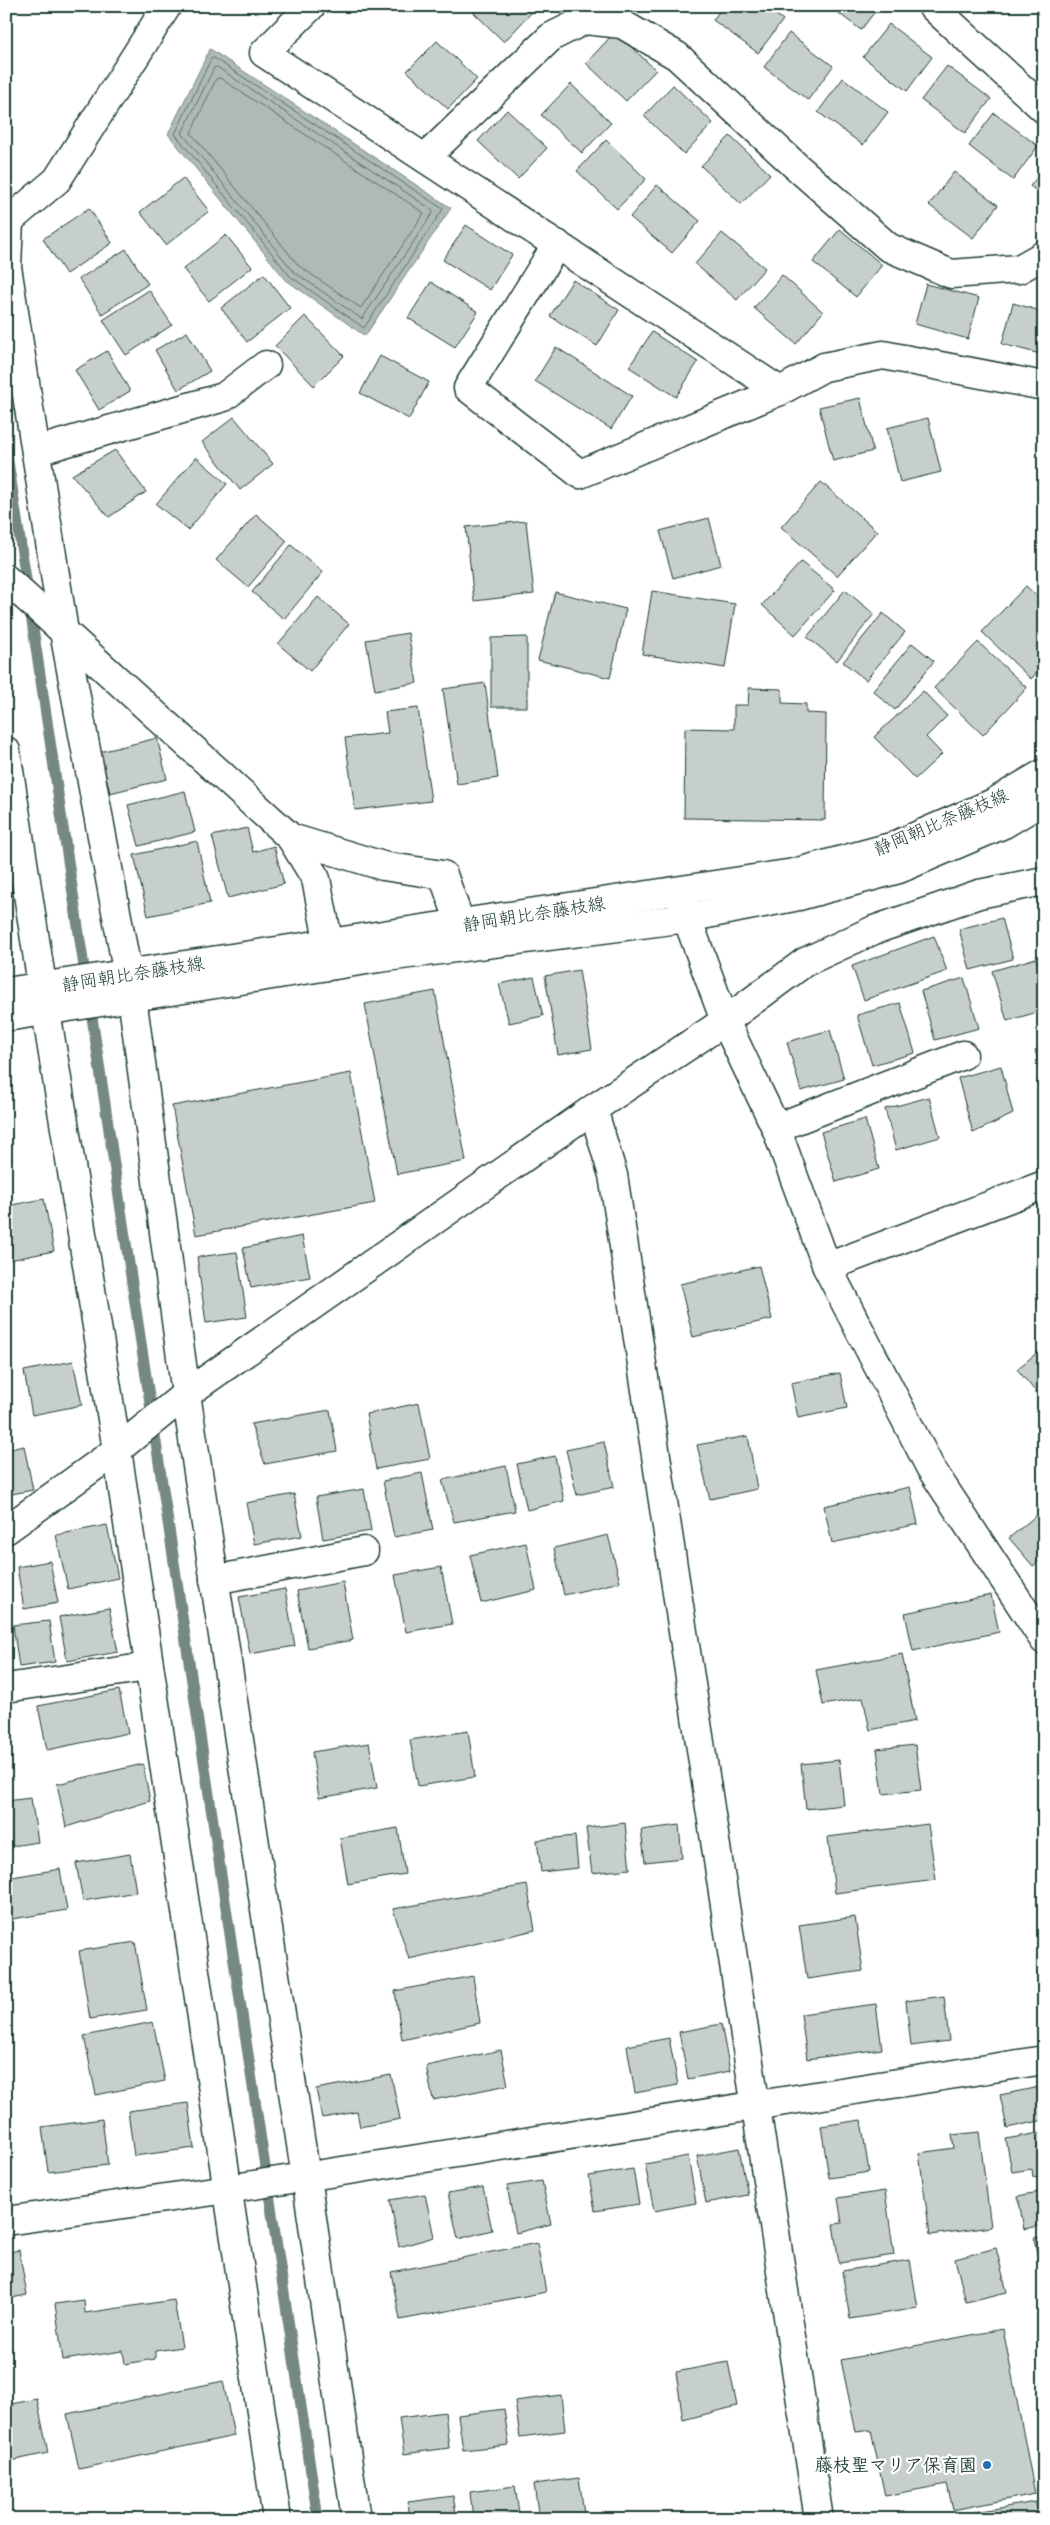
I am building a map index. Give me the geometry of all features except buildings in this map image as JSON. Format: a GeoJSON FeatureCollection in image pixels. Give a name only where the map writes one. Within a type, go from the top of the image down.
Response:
{"type":"FeatureCollection","features":[{"type":"Feature","properties":{"kind":"street"},"geometry":{"type":"LineString","coordinates":[[167,6],[57,180],[8,222],[7,267],[64,632],[130,986],[186,1394],[306,2176],[356,2519]]}},
{"type":"Feature","properties":{"kind":"street"},"geometry":{"type":"LineString","coordinates":[[311,6],[264,53],[780,391]]}},
{"type":"Feature","properties":{"kind":"street"},"geometry":{"type":"LineString","coordinates":[[932,6],[1044,109]]}},
{"type":"Feature","properties":{"kind":"street"},"geometry":{"type":"LineString","coordinates":[[425,158],[552,37],[585,20],[622,24],[677,56],[797,168],[888,247],[951,274],[1019,269],[1044,254]]}},
{"type":"Feature","properties":{"kind":"street"},"geometry":{"type":"LineString","coordinates":[[557,244],[468,388],[580,474],[780,391],[824,367],[883,355],[1044,386]]}},
{"type":"Feature","properties":{"kind":"street"},"geometry":{"type":"LineString","coordinates":[[36,452],[224,397],[266,365]]}},
{"type":"Feature","properties":{"kind":"street"},"geometry":{"type":"LineString","coordinates":[[6,579],[292,838],[316,879],[332,954]]}},
{"type":"Feature","properties":{"kind":"street"},"geometry":{"type":"LineString","coordinates":[[6,751],[117,1450],[277,2519]]}},
{"type":"Feature","properties":{"kind":"street","name":"静岡朝比奈藤枝線"},"geometry":{"type":"LineString","coordinates":[[6,1017],[44,999],[332,954],[684,905],[891,847],[993,803],[1044,774]]}},
{"type":"Feature","properties":{"kind":"street","name":"静岡朝比奈藤枝線"},"geometry":{"type":"LineString","coordinates":[[332,954],[461,925],[799,896],[898,869],[1004,824],[1044,800]]}},
{"type":"Feature","properties":{"kind":"street"},"geometry":{"type":"LineString","coordinates":[[292,838],[383,866],[443,875],[461,925]]}},
{"type":"Feature","properties":{"kind":"street"},"geometry":{"type":"LineString","coordinates":[[6,1530],[117,1450],[186,1394],[594,1109],[725,1021],[805,962],[874,930],[979,894],[1044,881]]}},
{"type":"Feature","properties":{"kind":"street"},"geometry":{"type":"LineString","coordinates":[[684,905],[725,1021],[776,1128],[826,1267],[930,1466],[1044,1640]]}},
{"type":"Feature","properties":{"kind":"street","name":"静岡朝比奈藤枝線"},"geometry":{"type":"LineString","coordinates":[[6,992],[44,999]]}},
{"type":"Feature","properties":{"kind":"street"},"geometry":{"type":"LineString","coordinates":[[776,1128],[963,1055]]}},
{"type":"Feature","properties":{"kind":"street"},"geometry":{"type":"LineString","coordinates":[[594,1109],[613,1175],[819,2519]]}},
{"type":"Feature","properties":{"kind":"street"},"geometry":{"type":"LineString","coordinates":[[826,1267],[1044,1185]]}},
{"type":"Feature","properties":{"kind":"street"},"geometry":{"type":"LineString","coordinates":[[214,1580],[364,1551]]}},
{"type":"Feature","properties":{"kind":"street"},"geometry":{"type":"LineString","coordinates":[[6,1688],[148,1667]]}},
{"type":"Feature","properties":{"kind":"street"},"geometry":{"type":"LineString","coordinates":[[6,2221],[228,2189],[1044,2060]]}},
{"type":"Feature","properties":{"kind":"water"},"geometry":{"type":"Polygon","coordinates":[[[210,49],[451,208],[365,336],[286,280],[168,134],[210,49]]]}},
{"type":"Feature","properties":{"kind":"waterway"},"geometry":{"type":"LineString","coordinates":[[6,448],[28,592]]}},
{"type":"Feature","properties":{"kind":"waterway"},"geometry":{"type":"LineString","coordinates":[[30,608],[86,980]]}},
{"type":"Feature","properties":{"kind":"waterway"},"geometry":{"type":"LineString","coordinates":[[90,1004],[318,2519]]}},
{"type":"Feature","properties":{"kind":"place","name":"藤枝聖マリア保育園"},"geometry":{"type":"Point","coordinates":[987,2465]}}]}
